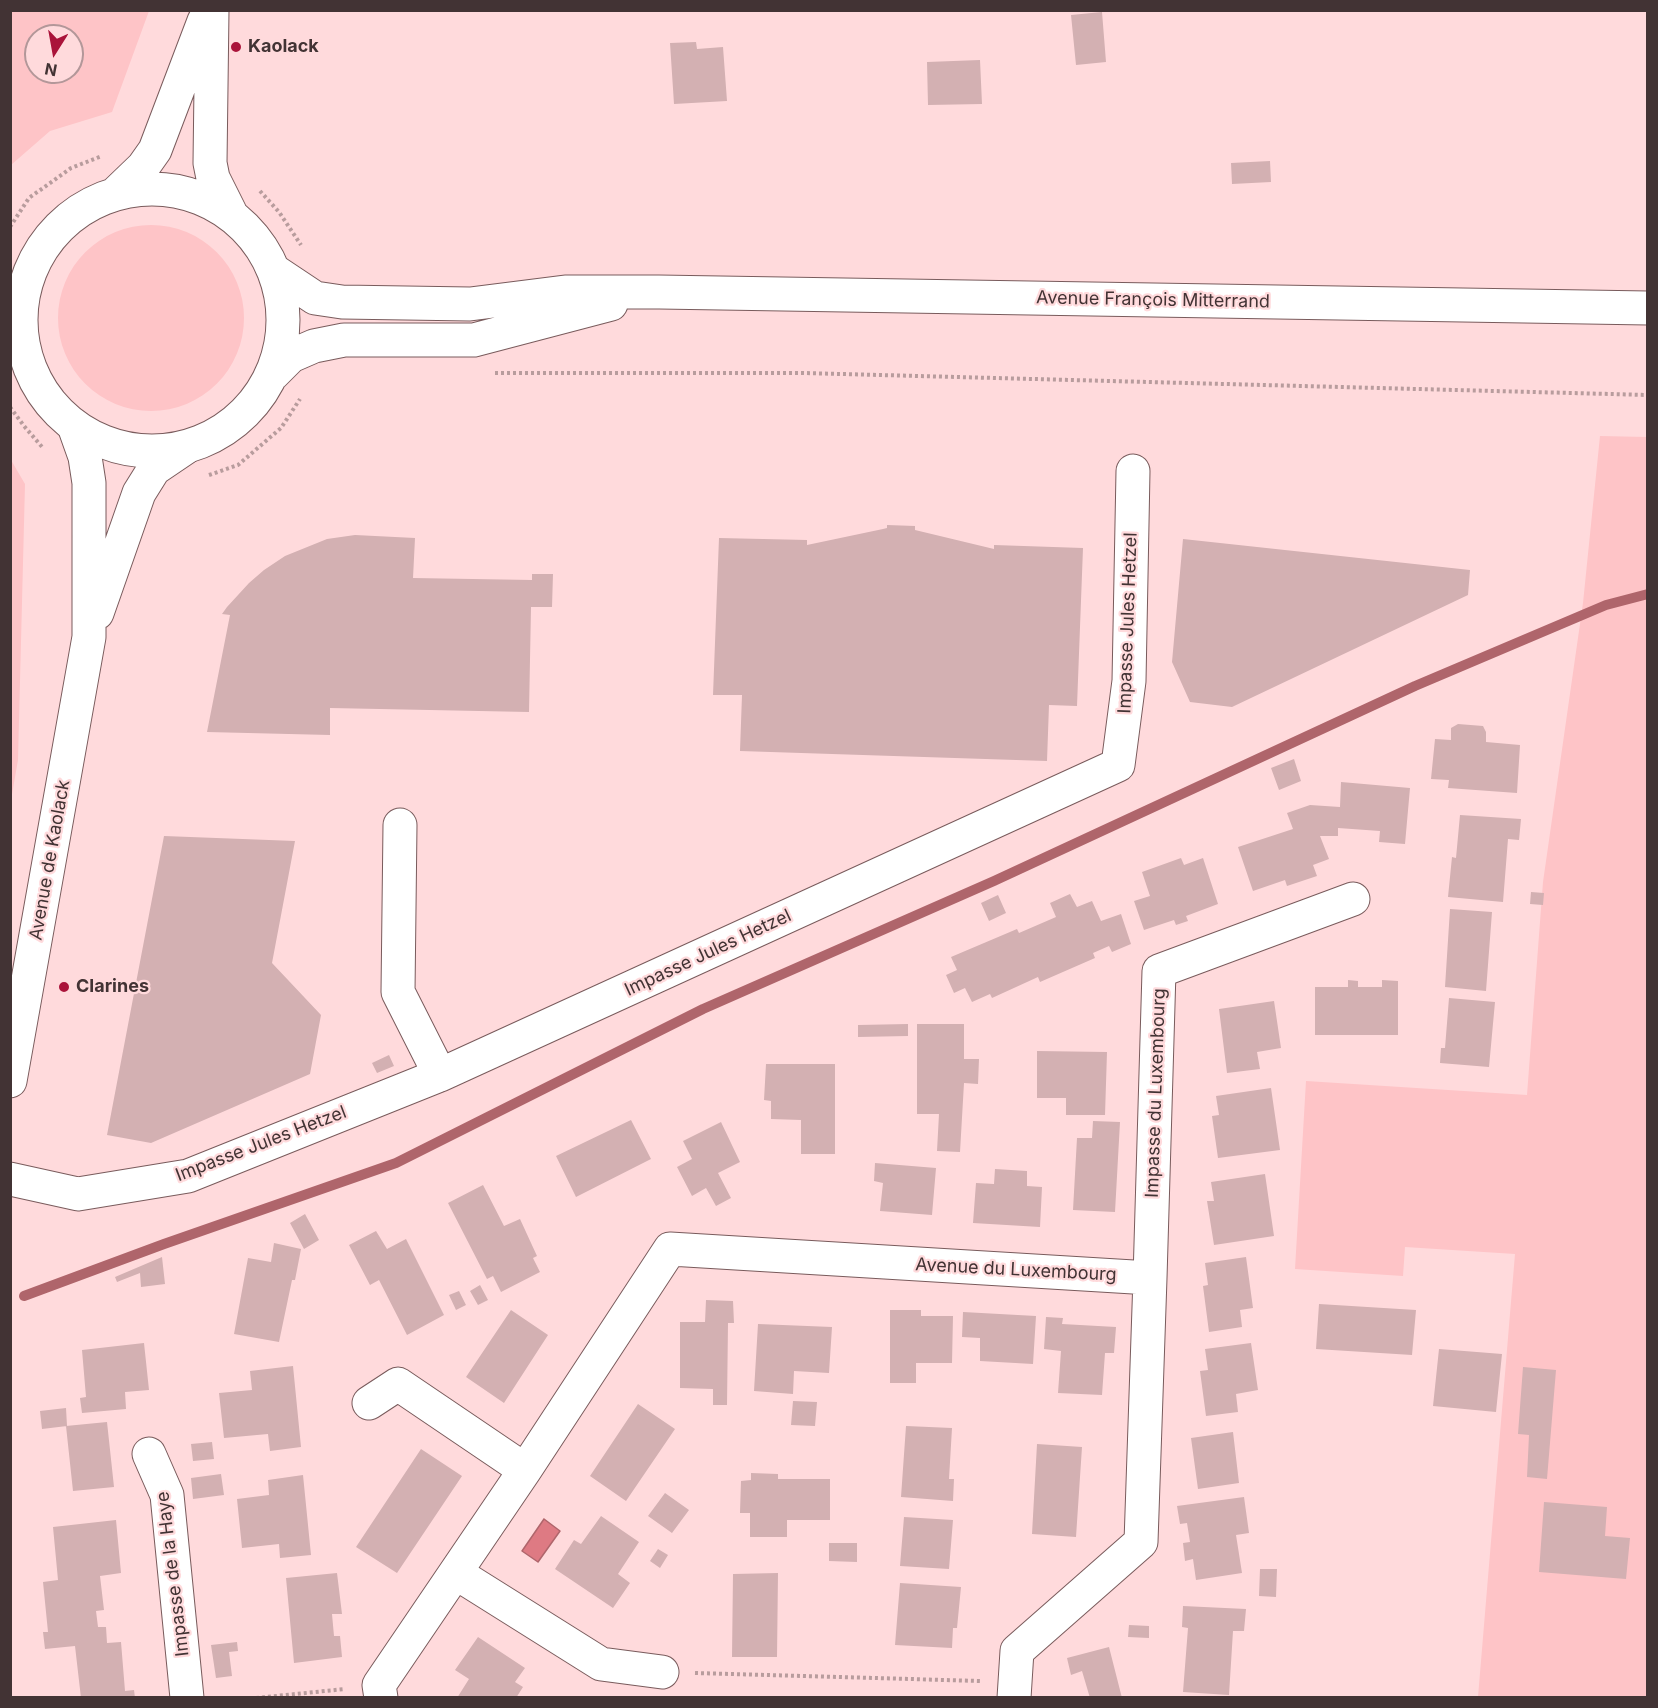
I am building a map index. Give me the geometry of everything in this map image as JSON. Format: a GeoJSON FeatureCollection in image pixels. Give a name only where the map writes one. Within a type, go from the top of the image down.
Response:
{"type":"FeatureCollection","features":[{"type":"Feature","properties":{"kind":"street"},"geometry":{"type":"LineString","coordinates":[[117,192],[143,167],[154,150],[207,10]]}},
{"type":"Feature","properties":{"kind":"street"},"geometry":{"type":"LineString","coordinates":[[212,10],[210,163],[213,178],[230,212]]}},
{"type":"Feature","properties":{"kind":"street"},"geometry":{"type":"LineString","coordinates":[[10,352],[33,378],[51,404],[74,426],[108,444],[146,452],[184,448],[207,440],[228,428],[246,413],[273,374],[281,349],[285,323],[283,297],[276,272],[257,239],[230,212],[195,194],[156,187],[117,192],[83,207],[54,231],[22,271],[21,340],[33,378]]}},
{"type":"Feature","properties":{"kind":"street","name":"Avenue François Mitterrand"},"geometry":{"type":"LineString","coordinates":[[276,272],[315,298],[342,302],[470,304],[565,292],[659,292],[1647,308]]}},
{"type":"Feature","properties":{"kind":"street","name":"Avenue François Mitterrand"},"geometry":{"type":"LineString","coordinates":[[273,374],[291,356],[314,346],[344,340],[474,340],[659,292]]}},
{"type":"Feature","properties":{"kind":"street","name":"Avenue de Kaolack"},"geometry":{"type":"LineString","coordinates":[[74,426],[86,457],[89,483],[89,638]]}},
{"type":"Feature","properties":{"kind":"street","name":"Avenue de Kaolack"},"geometry":{"type":"LineString","coordinates":[[10,1082],[89,638],[139,493],[154,469],[184,448]]}},
{"type":"Feature","properties":{"kind":"street","name":"Impasse Jules Hetzel"},"geometry":{"type":"LineString","coordinates":[[10,1179],[78,1194],[188,1176],[440,1075],[1118,765],[1129,681],[1133,471]]}},
{"type":"Feature","properties":{"kind":"street"},"geometry":{"type":"LineString","coordinates":[[400,825],[398,992],[440,1075]]}},
{"type":"Feature","properties":{"kind":"street","name":"Impasse du Luxembourg"},"geometry":{"type":"LineString","coordinates":[[1150,1278],[1159,971],[1353,899]]}},
{"type":"Feature","properties":{"kind":"street","name":"Avenue du Luxembourg"},"geometry":{"type":"LineString","coordinates":[[380,1691],[670,1248],[1150,1278]]}},
{"type":"Feature","properties":{"kind":"street"},"geometry":{"type":"LineString","coordinates":[[1014,1690],[1017,1651],[1141,1542],[1150,1278]]}},
{"type":"Feature","properties":{"kind":"street"},"geometry":{"type":"LineString","coordinates":[[369,1403],[398,1384],[525,1470]]}},
{"type":"Feature","properties":{"kind":"street","name":"Impasse de la Haye"},"geometry":{"type":"LineString","coordinates":[[149,1454],[167,1495],[187,1698]]}},
{"type":"Feature","properties":{"kind":"street"},"geometry":{"type":"LineString","coordinates":[[456,1573],[602,1664],[662,1672]]}},
{"type":"Feature","properties":{"kind":"path"},"geometry":{"type":"LineString","coordinates":[[491,372],[803,373],[1647,395]]}},
{"type":"Feature","properties":{"kind":"path"},"geometry":{"type":"LineString","coordinates":[[662,1672],[853,1676],[1014,1690]]}},
{"type":"Feature","properties":{"kind":"path"},"geometry":{"type":"LineString","coordinates":[[256,1698],[380,1691]]}},
{"type":"Feature","properties":{"kind":"shaded area"},"geometry":{"type":"Polygon","coordinates":[[[11,10],[149,11],[112,112],[50,131],[11,165],[11,10]]]}},
{"type":"Feature","properties":{"kind":"shaded area"},"geometry":{"type":"Polygon","coordinates":[[[151,225],[187,232],[217,252],[237,282],[244,318],[237,354],[217,384],[187,404],[151,411],[115,404],[85,384],[65,354],[58,318],[65,282],[85,252],[115,232],[151,225]]]}},
{"type":"Feature","properties":{"kind":"shaded area"},"geometry":{"type":"Polygon","coordinates":[[[1600,436],[1647,437],[1647,1697],[1478,1697],[1515,1254],[1405,1247],[1403,1276],[1295,1269],[1306,1081],[1527,1095],[1543,882],[1583,603],[1600,436]]]}},
{"type":"Feature","properties":{"kind":"shaded area"},"geometry":{"type":"Polygon","coordinates":[[[11,460],[25,484],[18,760],[11,800],[11,460]]]}},
{"type":"Feature","properties":{"kind":"shaded area"},"geometry":{"type":"Polygon","coordinates":[[[544,1519],[560,1531],[538,1562],[522,1551],[544,1519]]]}},
{"type":"Feature","properties":{"kind":"building"},"geometry":{"type":"Polygon","coordinates":[[[1102,12],[1106,62],[1076,65],[1071,15],[1102,12]]]}},
{"type":"Feature","properties":{"kind":"building"},"geometry":{"type":"Polygon","coordinates":[[[696,42],[697,49],[723,47],[727,101],[674,104],[670,43],[696,42]]]}},
{"type":"Feature","properties":{"kind":"building"},"geometry":{"type":"Polygon","coordinates":[[[980,60],[982,104],[928,105],[927,62],[980,60]]]}},
{"type":"Feature","properties":{"kind":"building"},"geometry":{"type":"Polygon","coordinates":[[[1270,161],[1271,182],[1232,184],[1231,163],[1270,161]]]}},
{"type":"Feature","properties":{"kind":"building"},"geometry":{"type":"Polygon","coordinates":[[[887,525],[915,526],[915,530],[994,549],[994,545],[1083,548],[1077,706],[1049,705],[1047,761],[740,751],[742,695],[713,695],[719,538],[807,540],[807,545],[887,528],[887,525]]]}},
{"type":"Feature","properties":{"kind":"building"},"geometry":{"type":"Polygon","coordinates":[[[355,535],[415,538],[413,578],[532,580],[532,574],[553,574],[552,607],[531,607],[529,712],[330,708],[330,735],[207,732],[230,615],[222,614],[227,607],[249,583],[285,556],[327,539],[355,535]]]}},
{"type":"Feature","properties":{"kind":"building"},"geometry":{"type":"Polygon","coordinates":[[[1183,539],[1470,570],[1468,595],[1232,707],[1190,702],[1172,662],[1183,539]]]}},
{"type":"Feature","properties":{"kind":"building"},"geometry":{"type":"Polygon","coordinates":[[[1458,724],[1483,726],[1486,732],[1486,742],[1520,745],[1517,793],[1448,788],[1449,780],[1431,779],[1435,739],[1451,740],[1451,728],[1458,724]]]}},
{"type":"Feature","properties":{"kind":"building"},"geometry":{"type":"Polygon","coordinates":[[[1294,759],[1301,781],[1279,790],[1271,768],[1294,759]]]}},
{"type":"Feature","properties":{"kind":"building"},"geometry":{"type":"Polygon","coordinates":[[[1341,782],[1410,788],[1405,844],[1379,842],[1380,831],[1338,828],[1338,836],[1320,836],[1329,859],[1313,865],[1317,876],[1287,886],[1285,880],[1253,891],[1238,847],[1293,829],[1287,813],[1310,805],[1340,807],[1341,782]]]}},
{"type":"Feature","properties":{"kind":"building"},"geometry":{"type":"Polygon","coordinates":[[[1460,815],[1521,819],[1519,840],[1508,839],[1503,902],[1448,897],[1452,857],[1456,858],[1460,815]]]}},
{"type":"Feature","properties":{"kind":"building"},"geometry":{"type":"Polygon","coordinates":[[[164,836],[295,841],[272,963],[321,1015],[310,1074],[151,1143],[107,1135],[164,836]]]}},
{"type":"Feature","properties":{"kind":"building"},"geometry":{"type":"Polygon","coordinates":[[[1181,858],[1184,865],[1203,858],[1218,904],[1186,916],[1188,921],[1176,925],[1174,920],[1144,930],[1134,901],[1150,896],[1142,872],[1181,858]]]}},
{"type":"Feature","properties":{"kind":"building"},"geometry":{"type":"Polygon","coordinates":[[[1531,892],[1544,893],[1543,905],[1530,904],[1531,892]]]}},
{"type":"Feature","properties":{"kind":"building"},"geometry":{"type":"Polygon","coordinates":[[[1070,894],[1077,907],[1092,901],[1101,921],[1121,914],[1131,944],[1112,952],[1109,946],[1093,953],[1095,958],[1040,982],[1038,977],[992,998],[990,994],[972,1002],[965,988],[954,993],[946,975],[957,970],[951,957],[1017,929],[1019,933],[1056,917],[1050,903],[1070,894]]]}},
{"type":"Feature","properties":{"kind":"building"},"geometry":{"type":"Polygon","coordinates":[[[998,895],[1006,913],[989,921],[981,903],[998,895]]]}},
{"type":"Feature","properties":{"kind":"building"},"geometry":{"type":"Polygon","coordinates":[[[1450,909],[1492,912],[1486,991],[1445,987],[1450,909]]]}},
{"type":"Feature","properties":{"kind":"building"},"geometry":{"type":"Polygon","coordinates":[[[1348,980],[1358,981],[1358,987],[1382,987],[1382,980],[1398,981],[1398,1035],[1315,1035],[1315,987],[1348,987],[1348,980]]]}},
{"type":"Feature","properties":{"kind":"building"},"geometry":{"type":"Polygon","coordinates":[[[1449,998],[1495,1002],[1489,1067],[1440,1063],[1441,1048],[1445,1048],[1449,998]]]}},
{"type":"Feature","properties":{"kind":"building"},"geometry":{"type":"Polygon","coordinates":[[[1274,1001],[1281,1048],[1257,1052],[1260,1069],[1227,1073],[1219,1009],[1274,1001]]]}},
{"type":"Feature","properties":{"kind":"building"},"geometry":{"type":"Polygon","coordinates":[[[908,1024],[908,1036],[858,1037],[858,1025],[908,1024]]]}},
{"type":"Feature","properties":{"kind":"building"},"geometry":{"type":"Polygon","coordinates":[[[917,1024],[964,1024],[964,1059],[979,1059],[978,1084],[964,1083],[960,1152],[937,1151],[939,1114],[917,1114],[917,1024]]]}},
{"type":"Feature","properties":{"kind":"building"},"geometry":{"type":"Polygon","coordinates":[[[1037,1051],[1107,1052],[1105,1115],[1066,1115],[1066,1098],[1037,1098],[1037,1051]]]}},
{"type":"Feature","properties":{"kind":"building"},"geometry":{"type":"Polygon","coordinates":[[[389,1055],[394,1066],[377,1073],[372,1063],[389,1055]]]}},
{"type":"Feature","properties":{"kind":"building"},"geometry":{"type":"Polygon","coordinates":[[[766,1064],[835,1064],[835,1154],[801,1154],[801,1120],[771,1119],[771,1101],[764,1100],[766,1064]]]}},
{"type":"Feature","properties":{"kind":"building"},"geometry":{"type":"Polygon","coordinates":[[[1271,1088],[1280,1150],[1218,1158],[1212,1116],[1219,1115],[1216,1096],[1271,1088]]]}},
{"type":"Feature","properties":{"kind":"building"},"geometry":{"type":"Polygon","coordinates":[[[631,1120],[651,1159],[576,1197],[556,1156],[631,1120]]]}},
{"type":"Feature","properties":{"kind":"building"},"geometry":{"type":"Polygon","coordinates":[[[1093,1121],[1120,1122],[1115,1212],[1073,1210],[1077,1138],[1092,1138],[1093,1121]]]}},
{"type":"Feature","properties":{"kind":"building"},"geometry":{"type":"Polygon","coordinates":[[[721,1122],[740,1162],[718,1173],[731,1198],[716,1206],[706,1188],[692,1196],[677,1167],[692,1159],[683,1141],[721,1122]]]}},
{"type":"Feature","properties":{"kind":"building"},"geometry":{"type":"Polygon","coordinates":[[[875,1163],[936,1168],[932,1215],[880,1211],[883,1183],[874,1181],[875,1163]]]}},
{"type":"Feature","properties":{"kind":"building"},"geometry":{"type":"Polygon","coordinates":[[[995,1169],[1027,1171],[1027,1186],[1042,1187],[1040,1227],[973,1223],[976,1183],[994,1184],[995,1169]]]}},
{"type":"Feature","properties":{"kind":"building"},"geometry":{"type":"Polygon","coordinates":[[[1265,1174],[1274,1236],[1214,1245],[1207,1201],[1214,1201],[1211,1182],[1265,1174]]]}},
{"type":"Feature","properties":{"kind":"building"},"geometry":{"type":"Polygon","coordinates":[[[483,1185],[504,1226],[520,1219],[537,1256],[533,1258],[540,1272],[501,1292],[493,1276],[487,1279],[448,1203],[483,1185]]]}},
{"type":"Feature","properties":{"kind":"building"},"geometry":{"type":"Polygon","coordinates":[[[305,1214],[319,1240],[304,1249],[290,1223],[305,1214]]]}},
{"type":"Feature","properties":{"kind":"building"},"geometry":{"type":"Polygon","coordinates":[[[376,1231],[387,1249],[406,1239],[444,1315],[407,1335],[379,1280],[370,1285],[349,1245],[376,1231]]]}},
{"type":"Feature","properties":{"kind":"building"},"geometry":{"type":"Polygon","coordinates":[[[274,1243],[301,1249],[279,1342],[234,1334],[248,1258],[271,1262],[274,1243]]]}},
{"type":"Feature","properties":{"kind":"building"},"geometry":{"type":"Polygon","coordinates":[[[162,1257],[165,1284],[141,1287],[140,1273],[117,1282],[115,1277],[162,1257]]]}},
{"type":"Feature","properties":{"kind":"building"},"geometry":{"type":"Polygon","coordinates":[[[1246,1257],[1253,1308],[1240,1310],[1242,1327],[1209,1332],[1203,1286],[1208,1285],[1205,1263],[1246,1257]]]}},
{"type":"Feature","properties":{"kind":"building"},"geometry":{"type":"Polygon","coordinates":[[[480,1285],[488,1300],[478,1305],[470,1291],[480,1285]]]}},
{"type":"Feature","properties":{"kind":"building"},"geometry":{"type":"Polygon","coordinates":[[[459,1291],[466,1305],[456,1310],[449,1295],[459,1291]]]}},
{"type":"Feature","properties":{"kind":"building"},"geometry":{"type":"Polygon","coordinates":[[[706,1300],[733,1301],[734,1323],[728,1323],[727,1405],[713,1405],[713,1389],[680,1388],[680,1322],[705,1322],[706,1300]]]}},
{"type":"Feature","properties":{"kind":"building"},"geometry":{"type":"Polygon","coordinates":[[[1319,1304],[1416,1310],[1412,1355],[1316,1349],[1319,1304]]]}},
{"type":"Feature","properties":{"kind":"building"},"geometry":{"type":"Polygon","coordinates":[[[511,1310],[548,1335],[504,1403],[466,1377],[511,1310]]]}},
{"type":"Feature","properties":{"kind":"building"},"geometry":{"type":"Polygon","coordinates":[[[890,1310],[921,1310],[921,1316],[953,1316],[952,1363],[916,1363],[916,1383],[890,1383],[890,1310]]]}},
{"type":"Feature","properties":{"kind":"building"},"geometry":{"type":"Polygon","coordinates":[[[963,1312],[1036,1316],[1033,1364],[980,1361],[980,1338],[962,1337],[963,1312]]]}},
{"type":"Feature","properties":{"kind":"building"},"geometry":{"type":"Polygon","coordinates":[[[1046,1317],[1063,1318],[1062,1324],[1116,1327],[1114,1353],[1105,1353],[1102,1395],[1058,1393],[1061,1351],[1044,1349],[1046,1317]]]}},
{"type":"Feature","properties":{"kind":"building"},"geometry":{"type":"Polygon","coordinates":[[[758,1324],[832,1327],[829,1373],[794,1371],[793,1394],[754,1391],[758,1324]]]}},
{"type":"Feature","properties":{"kind":"building"},"geometry":{"type":"Polygon","coordinates":[[[144,1343],[149,1390],[125,1392],[126,1409],[82,1413],[80,1398],[86,1397],[82,1350],[144,1343]]]}},
{"type":"Feature","properties":{"kind":"building"},"geometry":{"type":"Polygon","coordinates":[[[1251,1343],[1258,1390],[1236,1394],[1238,1412],[1206,1416],[1200,1371],[1208,1370],[1205,1349],[1251,1343]]]}},
{"type":"Feature","properties":{"kind":"building"},"geometry":{"type":"Polygon","coordinates":[[[1439,1349],[1502,1354],[1496,1412],[1433,1406],[1439,1349]]]}},
{"type":"Feature","properties":{"kind":"building"},"geometry":{"type":"Polygon","coordinates":[[[293,1366],[301,1447],[270,1451],[268,1434],[224,1438],[219,1393],[252,1390],[250,1371],[293,1366]]]}},
{"type":"Feature","properties":{"kind":"building"},"geometry":{"type":"Polygon","coordinates":[[[1523,1367],[1556,1370],[1547,1479],[1527,1477],[1529,1435],[1518,1434],[1523,1367]]]}},
{"type":"Feature","properties":{"kind":"building"},"geometry":{"type":"Polygon","coordinates":[[[793,1401],[817,1402],[815,1426],[791,1425],[793,1401]]]}},
{"type":"Feature","properties":{"kind":"building"},"geometry":{"type":"Polygon","coordinates":[[[638,1404],[675,1429],[626,1501],[590,1476],[638,1404]]]}},
{"type":"Feature","properties":{"kind":"building"},"geometry":{"type":"Polygon","coordinates":[[[66,1408],[67,1426],[42,1429],[40,1411],[66,1408]]]}},
{"type":"Feature","properties":{"kind":"building"},"geometry":{"type":"Polygon","coordinates":[[[107,1422],[114,1487],[73,1491],[66,1426],[107,1422]]]}},
{"type":"Feature","properties":{"kind":"building"},"geometry":{"type":"Polygon","coordinates":[[[906,1426],[952,1428],[949,1479],[954,1479],[953,1501],[901,1497],[906,1426]]]}},
{"type":"Feature","properties":{"kind":"building"},"geometry":{"type":"Polygon","coordinates":[[[1233,1432],[1239,1483],[1198,1489],[1191,1438],[1233,1432]]]}},
{"type":"Feature","properties":{"kind":"building"},"geometry":{"type":"Polygon","coordinates":[[[212,1442],[214,1459],[193,1461],[191,1444],[212,1442]]]}},
{"type":"Feature","properties":{"kind":"building"},"geometry":{"type":"Polygon","coordinates":[[[1037,1444],[1082,1447],[1076,1537],[1032,1534],[1037,1444]]]}},
{"type":"Feature","properties":{"kind":"building"},"geometry":{"type":"Polygon","coordinates":[[[421,1449],[462,1476],[397,1573],[356,1547],[421,1449]]]}},
{"type":"Feature","properties":{"kind":"building"},"geometry":{"type":"Polygon","coordinates":[[[751,1473],[778,1474],[778,1479],[830,1479],[830,1520],[787,1520],[787,1537],[750,1537],[750,1513],[740,1513],[741,1481],[751,1480],[751,1473]]]}},
{"type":"Feature","properties":{"kind":"building"},"geometry":{"type":"Polygon","coordinates":[[[221,1474],[224,1495],[193,1499],[191,1478],[221,1474]]]}},
{"type":"Feature","properties":{"kind":"building"},"geometry":{"type":"Polygon","coordinates":[[[303,1475],[311,1555],[280,1558],[279,1544],[242,1548],[237,1499],[269,1495],[268,1480],[303,1475]]]}},
{"type":"Feature","properties":{"kind":"building"},"geometry":{"type":"Polygon","coordinates":[[[665,1493],[689,1510],[672,1533],[648,1516],[665,1493]]]}},
{"type":"Feature","properties":{"kind":"building"},"geometry":{"type":"Polygon","coordinates":[[[1244,1497],[1249,1533],[1236,1535],[1242,1573],[1196,1580],[1193,1559],[1185,1561],[1183,1543],[1190,1542],[1187,1523],[1180,1524],[1177,1506],[1244,1497]]]}},
{"type":"Feature","properties":{"kind":"building"},"geometry":{"type":"Polygon","coordinates":[[[1544,1502],[1607,1507],[1605,1536],[1630,1538],[1626,1579],[1539,1572],[1544,1502]]]}},
{"type":"Feature","properties":{"kind":"building"},"geometry":{"type":"Polygon","coordinates":[[[601,1516],[639,1542],[618,1574],[630,1583],[613,1608],[555,1569],[574,1540],[581,1544],[601,1516]]]}},
{"type":"Feature","properties":{"kind":"building"},"geometry":{"type":"Polygon","coordinates":[[[904,1517],[953,1520],[949,1569],[900,1566],[904,1517]]]}},
{"type":"Feature","properties":{"kind":"building"},"geometry":{"type":"Polygon","coordinates":[[[116,1520],[121,1573],[100,1576],[104,1610],[96,1611],[98,1627],[106,1627],[107,1643],[121,1642],[125,1691],[134,1690],[135,1698],[81,1698],[75,1646],[45,1649],[43,1632],[48,1632],[43,1582],[58,1580],[53,1527],[116,1520]]]}},
{"type":"Feature","properties":{"kind":"building"},"geometry":{"type":"Polygon","coordinates":[[[829,1543],[857,1543],[857,1562],[829,1561],[829,1543]]]}},
{"type":"Feature","properties":{"kind":"building"},"geometry":{"type":"Polygon","coordinates":[[[658,1549],[668,1555],[660,1568],[650,1561],[658,1549]]]}},
{"type":"Feature","properties":{"kind":"building"},"geometry":{"type":"Polygon","coordinates":[[[1260,1569],[1277,1569],[1276,1597],[1259,1596],[1260,1569]]]}},
{"type":"Feature","properties":{"kind":"building"},"geometry":{"type":"Polygon","coordinates":[[[337,1573],[342,1614],[332,1614],[334,1636],[340,1636],[342,1657],[294,1663],[286,1578],[337,1573]]]}},
{"type":"Feature","properties":{"kind":"building"},"geometry":{"type":"Polygon","coordinates":[[[778,1573],[777,1657],[732,1657],[733,1574],[778,1573]]]}},
{"type":"Feature","properties":{"kind":"building"},"geometry":{"type":"Polygon","coordinates":[[[900,1583],[961,1587],[957,1628],[953,1628],[952,1648],[895,1645],[900,1583]]]}},
{"type":"Feature","properties":{"kind":"building"},"geometry":{"type":"Polygon","coordinates":[[[1183,1606],[1246,1609],[1244,1631],[1233,1631],[1229,1695],[1183,1692],[1188,1628],[1182,1627],[1183,1606]]]}},
{"type":"Feature","properties":{"kind":"building"},"geometry":{"type":"Polygon","coordinates":[[[1129,1625],[1149,1626],[1149,1638],[1128,1637],[1129,1625]]]}},
{"type":"Feature","properties":{"kind":"building"},"geometry":{"type":"Polygon","coordinates":[[[478,1637],[525,1668],[515,1682],[523,1687],[516,1698],[457,1698],[469,1679],[455,1670],[478,1637]]]}},
{"type":"Feature","properties":{"kind":"building"},"geometry":{"type":"Polygon","coordinates":[[[237,1642],[238,1651],[229,1652],[232,1676],[216,1678],[211,1645],[237,1642]]]}},
{"type":"Feature","properties":{"kind":"building"},"geometry":{"type":"Polygon","coordinates":[[[1109,1647],[1122,1698],[1090,1698],[1082,1671],[1071,1675],[1067,1658],[1109,1647]]]}},
{"type":"Feature","properties":{"kind":"waterway"},"geometry":{"type":"LineString","coordinates":[[24,1296],[164,1244],[396,1163],[703,1009],[994,881],[1415,686],[1606,605],[1648,594]]}},
{"type":"Feature","properties":{"kind":"place","name":"Kaolack"},"geometry":{"type":"Point","coordinates":[236,47]}},
{"type":"Feature","properties":{"kind":"place","name":"Clarines"},"geometry":{"type":"Point","coordinates":[64,987]}}]}
